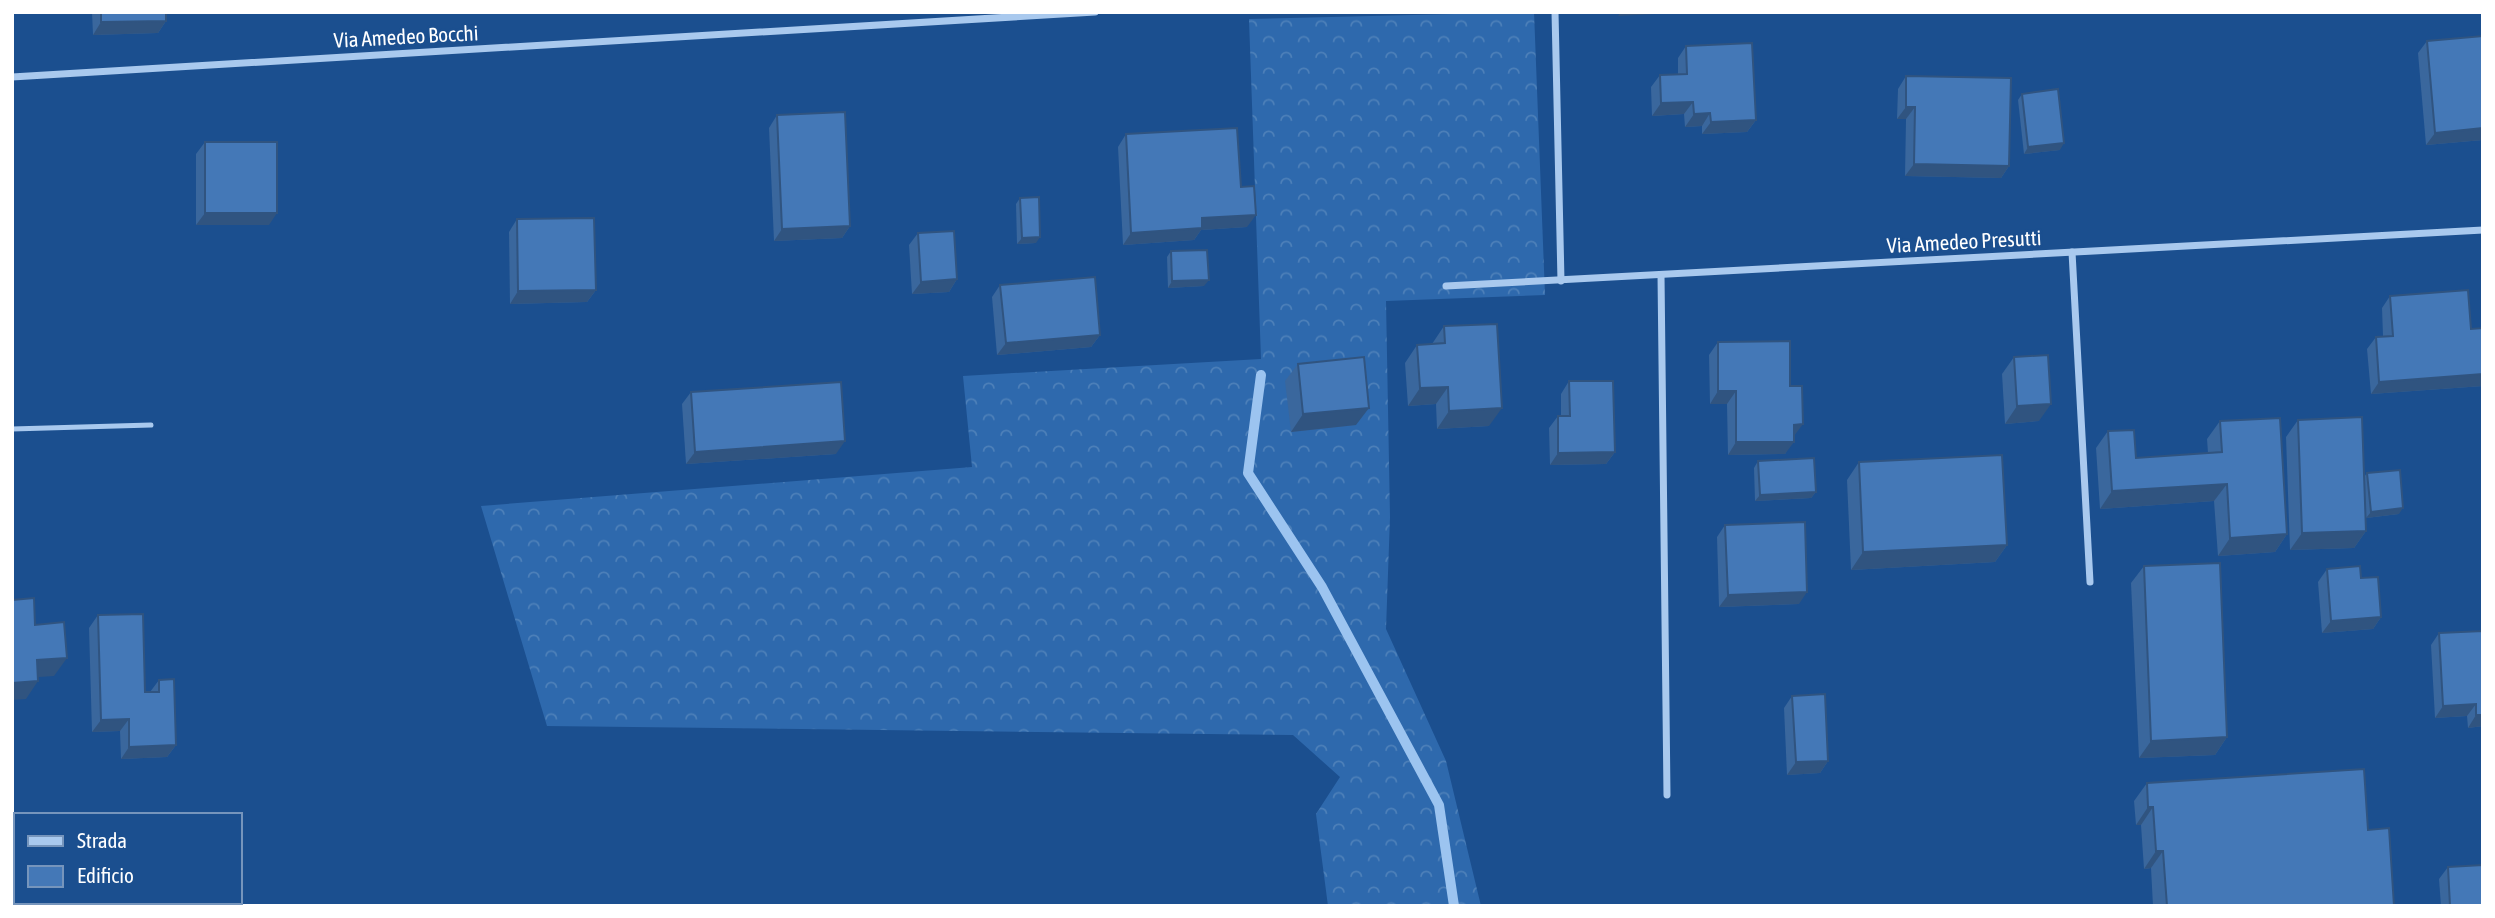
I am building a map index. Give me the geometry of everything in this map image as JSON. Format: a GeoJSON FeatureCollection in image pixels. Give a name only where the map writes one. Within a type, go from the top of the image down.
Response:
{"type":"FeatureCollection","features":[{"type":"Feature","properties":{"kind":"street","name":"Via Amedeo Bocchi"},"geometry":{"type":"LineString","coordinates":[[12,77],[1095,12]]}},
{"type":"Feature","properties":{"kind":"street"},"geometry":{"type":"LineString","coordinates":[[1555,12],[1561,281]]}},
{"type":"Feature","properties":{"kind":"street","name":"Via Amedeo Presutti"},"geometry":{"type":"LineString","coordinates":[[1446,286],[2483,230]]}},
{"type":"Feature","properties":{"kind":"street"},"geometry":{"type":"LineString","coordinates":[[2072,252],[2090,582]]}},
{"type":"Feature","properties":{"kind":"street"},"geometry":{"type":"LineString","coordinates":[[1661,275],[1667,796]]}},
{"type":"Feature","properties":{"kind":"lane"},"geometry":{"type":"LineString","coordinates":[[12,429],[151,425]]}},
{"type":"Feature","properties":{"kind":"green space"},"geometry":{"type":"Polygon","coordinates":[[[1534,12],[1545,295],[1386,301],[1390,517],[1386,629],[1446,761],[1481,906],[1328,906],[1316,814],[1340,777],[1293,735],[547,726],[481,506],[972,467],[963,376],[1261,359],[1249,19],[1534,12]]]}},
{"type":"Feature","properties":{"kind":"building"},"geometry":{"type":"Polygon","coordinates":[[[101,12],[166,12],[166,21],[101,22],[101,12]]]}},
{"type":"Feature","properties":{"kind":"building"},"geometry":{"type":"Polygon","coordinates":[[[2483,36],[2483,128],[2435,133],[2427,41],[2483,36]]]}},
{"type":"Feature","properties":{"kind":"building"},"geometry":{"type":"Polygon","coordinates":[[[1752,43],[1756,120],[1711,122],[1710,113],[1694,114],[1693,102],[1661,103],[1660,75],[1687,74],[1686,46],[1752,43]]]}},
{"type":"Feature","properties":{"kind":"building"},"geometry":{"type":"Polygon","coordinates":[[[1906,76],[2011,78],[2009,166],[1914,164],[1915,107],[1906,107],[1906,76]]]}},
{"type":"Feature","properties":{"kind":"building"},"geometry":{"type":"Polygon","coordinates":[[[2058,89],[2064,143],[2028,147],[2022,94],[2058,89]]]}},
{"type":"Feature","properties":{"kind":"building"},"geometry":{"type":"Polygon","coordinates":[[[845,112],[850,226],[782,229],[777,115],[845,112]]]}},
{"type":"Feature","properties":{"kind":"building"},"geometry":{"type":"Polygon","coordinates":[[[1237,128],[1241,187],[1254,186],[1256,215],[1202,218],[1202,228],[1131,233],[1126,134],[1237,128]]]}},
{"type":"Feature","properties":{"kind":"building"},"geometry":{"type":"Polygon","coordinates":[[[205,142],[277,142],[277,213],[205,213],[205,142]]]}},
{"type":"Feature","properties":{"kind":"building"},"geometry":{"type":"Polygon","coordinates":[[[1039,197],[1040,237],[1022,238],[1020,198],[1039,197]]]}},
{"type":"Feature","properties":{"kind":"building"},"geometry":{"type":"Polygon","coordinates":[[[594,218],[596,290],[518,291],[517,219],[594,218]]]}},
{"type":"Feature","properties":{"kind":"building"},"geometry":{"type":"Polygon","coordinates":[[[954,231],[957,279],[921,282],[918,233],[954,231]]]}},
{"type":"Feature","properties":{"kind":"building"},"geometry":{"type":"Polygon","coordinates":[[[1207,250],[1209,280],[1172,281],[1171,251],[1207,250]]]}},
{"type":"Feature","properties":{"kind":"building"},"geometry":{"type":"Polygon","coordinates":[[[1095,277],[1100,335],[1006,343],[1000,285],[1095,277]]]}},
{"type":"Feature","properties":{"kind":"building"},"geometry":{"type":"Polygon","coordinates":[[[2468,290],[2471,329],[2483,328],[2483,374],[2379,382],[2376,337],[2393,336],[2390,296],[2468,290]]]}},
{"type":"Feature","properties":{"kind":"building"},"geometry":{"type":"Polygon","coordinates":[[[1497,324],[1502,408],[1449,411],[1448,387],[1420,388],[1417,345],[1445,343],[1444,326],[1497,324]]]}},
{"type":"Feature","properties":{"kind":"building"},"geometry":{"type":"Polygon","coordinates":[[[1790,341],[1790,386],[1802,386],[1803,424],[1794,425],[1794,442],[1736,442],[1736,391],[1718,391],[1718,342],[1790,341]]]}},
{"type":"Feature","properties":{"kind":"building"},"geometry":{"type":"Polygon","coordinates":[[[2048,355],[2051,404],[2017,406],[2014,357],[2048,355]]]}},
{"type":"Feature","properties":{"kind":"building"},"geometry":{"type":"Polygon","coordinates":[[[1364,357],[1369,408],[1303,414],[1298,364],[1364,357]]]}},
{"type":"Feature","properties":{"kind":"building"},"geometry":{"type":"Polygon","coordinates":[[[1569,381],[1613,381],[1615,452],[1558,453],[1558,416],[1570,416],[1569,381]]]}},
{"type":"Feature","properties":{"kind":"building"},"geometry":{"type":"Polygon","coordinates":[[[841,382],[845,441],[695,452],[691,392],[841,382]]]}},
{"type":"Feature","properties":{"kind":"building"},"geometry":{"type":"Polygon","coordinates":[[[2362,417],[2366,531],[2302,533],[2298,420],[2362,417]]]}},
{"type":"Feature","properties":{"kind":"building"},"geometry":{"type":"Polygon","coordinates":[[[2280,418],[2287,534],[2230,538],[2227,484],[2112,491],[2108,431],[2134,430],[2136,458],[2222,452],[2220,421],[2280,418]]]}},
{"type":"Feature","properties":{"kind":"building"},"geometry":{"type":"Polygon","coordinates":[[[2002,455],[2007,545],[1863,552],[1859,462],[2002,455]]]}},
{"type":"Feature","properties":{"kind":"building"},"geometry":{"type":"Polygon","coordinates":[[[1814,458],[1816,492],[1760,495],[1758,461],[1814,458]]]}},
{"type":"Feature","properties":{"kind":"building"},"geometry":{"type":"Polygon","coordinates":[[[2400,470],[2403,508],[2371,512],[2367,473],[2400,470]]]}},
{"type":"Feature","properties":{"kind":"building"},"geometry":{"type":"Polygon","coordinates":[[[1805,522],[1807,592],[1728,595],[1725,525],[1805,522]]]}},
{"type":"Feature","properties":{"kind":"building"},"geometry":{"type":"Polygon","coordinates":[[[2220,563],[2227,737],[2151,741],[2144,566],[2220,563]]]}},
{"type":"Feature","properties":{"kind":"building"},"geometry":{"type":"Polygon","coordinates":[[[2360,566],[2361,578],[2378,577],[2381,617],[2331,621],[2327,569],[2360,566]]]}},
{"type":"Feature","properties":{"kind":"building"},"geometry":{"type":"Polygon","coordinates":[[[34,598],[35,625],[64,622],[67,658],[37,660],[38,681],[12,683],[12,600],[34,598]]]}},
{"type":"Feature","properties":{"kind":"building"},"geometry":{"type":"Polygon","coordinates":[[[143,614],[145,692],[159,692],[159,680],[174,679],[176,745],[129,747],[129,719],[101,720],[98,615],[143,614]]]}},
{"type":"Feature","properties":{"kind":"building"},"geometry":{"type":"Polygon","coordinates":[[[2483,631],[2483,715],[2476,715],[2476,704],[2443,706],[2439,633],[2483,631]]]}},
{"type":"Feature","properties":{"kind":"building"},"geometry":{"type":"Polygon","coordinates":[[[1825,694],[1828,761],[1796,762],[1792,696],[1825,694]]]}},
{"type":"Feature","properties":{"kind":"building"},"geometry":{"type":"Polygon","coordinates":[[[2364,769],[2368,830],[2389,828],[2394,906],[2167,906],[2163,851],[2156,851],[2153,807],[2148,807],[2147,783],[2364,769]]]}},
{"type":"Feature","properties":{"kind":"building"},"geometry":{"type":"Polygon","coordinates":[[[2483,865],[2483,906],[2450,906],[2448,867],[2483,865]]]}},
{"type":"Feature","properties":{"kind":"waterway"},"geometry":{"type":"LineString","coordinates":[[1261,375],[1248,473],[1322,587],[1439,805],[1454,906]]}}]}
